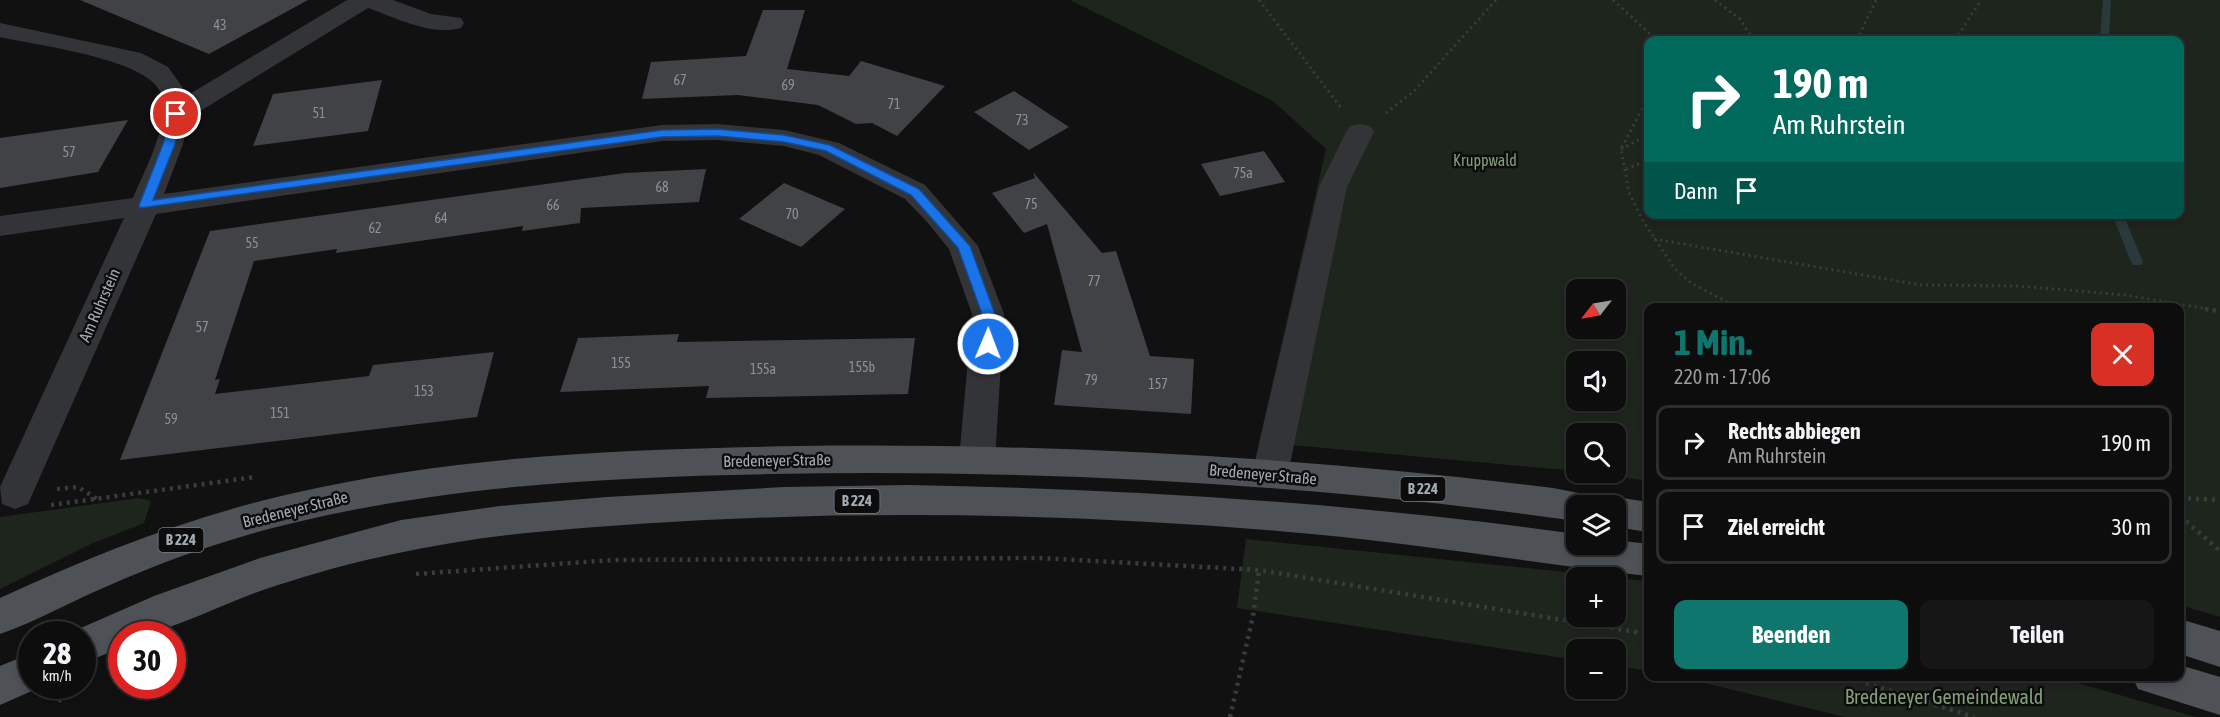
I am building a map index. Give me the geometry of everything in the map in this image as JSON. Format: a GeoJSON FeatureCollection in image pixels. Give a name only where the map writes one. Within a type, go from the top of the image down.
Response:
{"type":"FeatureCollection","features":[{"type":"Feature","properties":{"kind":"main road","name":"Bredeneyer Straße"},"geometry":{"type":"LineString","coordinates":[[0,617],[75,580],[158,547],[262,515],[372,491],[593,467],[779,459],[977,460],[1147,465],[1270,474],[1566,505]]}},
{"type":"Feature","properties":{"kind":"main road","name":"B 224"},"geometry":{"type":"LineString","coordinates":[[96,640],[214,590],[339,551],[444,528],[566,515],[771,501],[964,501],[1209,511],[1519,540],[1644,559]]}},
{"type":"Feature","properties":{"kind":"main road"},"geometry":{"type":"LineString","coordinates":[[1626,514],[1644,516]]}},
{"type":"Feature","properties":{"kind":"main road"},"geometry":{"type":"LineString","coordinates":[[2184,638],[2220,649]]}},
{"type":"Feature","properties":{"kind":"main road"},"geometry":{"type":"LineString","coordinates":[[2169,681],[2220,696]]}},
{"type":"Feature","properties":{"kind":"main road"},"geometry":{"type":"LineString","coordinates":[[0,686],[18,687]]}},
{"type":"Feature","properties":{"kind":"street"},"geometry":{"type":"LineString","coordinates":[[176,114],[364,0]]}},
{"type":"Feature","properties":{"kind":"street"},"geometry":{"type":"LineString","coordinates":[[370,0],[428,21],[452,23]]}},
{"type":"Feature","properties":{"kind":"street","name":"Am Ruhrstein"},"geometry":{"type":"LineString","coordinates":[[0,30],[132,58],[159,72],[175,94],[176,114],[169,144],[145,205],[15,494]]}},
{"type":"Feature","properties":{"kind":"street"},"geometry":{"type":"LineString","coordinates":[[0,226],[662,134],[717,132],[773,137],[830,148],[915,192],[963,246],[988,314],[977,460]]}},
{"type":"Feature","properties":{"kind":"street"},"geometry":{"type":"LineString","coordinates":[[1270,474],[1333,187],[1360,132]]}},
{"type":"Feature","properties":{"kind":"path"},"geometry":{"type":"LineString","coordinates":[[1259,0],[1360,132],[1415,90],[1496,0]]}},
{"type":"Feature","properties":{"kind":"path"},"geometry":{"type":"LineString","coordinates":[[1613,0],[1651,36]]}},
{"type":"Feature","properties":{"kind":"path"},"geometry":{"type":"LineString","coordinates":[[1715,0],[1740,19],[1751,36]]}},
{"type":"Feature","properties":{"kind":"path"},"geometry":{"type":"LineString","coordinates":[[1859,36],[1876,0]]}},
{"type":"Feature","properties":{"kind":"path"},"geometry":{"type":"LineString","coordinates":[[1958,36],[1981,0]]}},
{"type":"Feature","properties":{"kind":"path"},"geometry":{"type":"LineString","coordinates":[[1644,104],[1632,124],[1621,150],[1629,192],[1654,239],[1675,269],[1691,283],[1729,303]]}},
{"type":"Feature","properties":{"kind":"path"},"geometry":{"type":"LineString","coordinates":[[1621,150],[1644,137]]}},
{"type":"Feature","properties":{"kind":"path"},"geometry":{"type":"LineString","coordinates":[[1626,169],[1644,162]]}},
{"type":"Feature","properties":{"kind":"path"},"geometry":{"type":"LineString","coordinates":[[1654,239],[1921,285],[2018,286],[2125,295],[2172,303]]}},
{"type":"Feature","properties":{"kind":"path"},"geometry":{"type":"LineString","coordinates":[[2184,305],[2220,311]]}},
{"type":"Feature","properties":{"kind":"path"},"geometry":{"type":"LineString","coordinates":[[43,507],[266,476]]}},
{"type":"Feature","properties":{"kind":"path"},"geometry":{"type":"LineString","coordinates":[[2184,498],[2220,500]]}},
{"type":"Feature","properties":{"kind":"path"},"geometry":{"type":"LineString","coordinates":[[2184,520],[2220,551]]}},
{"type":"Feature","properties":{"kind":"path"},"geometry":{"type":"LineString","coordinates":[[405,577],[613,560],[1040,558],[1259,570],[1644,633]]}},
{"type":"Feature","properties":{"kind":"path"},"geometry":{"type":"LineString","coordinates":[[1230,717],[1250,628],[1259,570]]}},
{"type":"Feature","properties":{"kind":"path"},"geometry":{"type":"LineString","coordinates":[[1860,681],[1974,717]]}},
{"type":"Feature","properties":{"kind":"green space","name":"Kruppwald"},"geometry":{"type":"Polygon","coordinates":[[[1070,0],[2220,0],[2220,617],[2184,606],[2184,303],[1644,303],[1644,480],[1626,478],[1626,423],[1566,423],[1566,470],[1259,442],[1326,149],[1273,101],[1070,0]]]}},
{"type":"Feature","properties":{"kind":"green space"},"geometry":{"type":"Polygon","coordinates":[[[139,498],[151,501],[144,523],[91,544],[0,589],[0,517],[139,498]]]}},
{"type":"Feature","properties":{"kind":"green space"},"geometry":{"type":"Polygon","coordinates":[[[1246,539],[1566,572],[1566,627],[1626,627],[1626,579],[1644,581],[1644,670],[1626,668],[1626,639],[1566,639],[1566,658],[1237,608],[1246,539]]]}},
{"type":"Feature","properties":{"kind":"green space","name":"Bredeneyer Gemeindewald"},"geometry":{"type":"Polygon","coordinates":[[[1696,681],[2071,681],[2196,717],[1845,717],[1696,681]]]}},
{"type":"Feature","properties":{"kind":"building"},"geometry":{"type":"Polygon","coordinates":[[[80,0],[308,0],[209,54],[80,0]]]}},
{"type":"Feature","properties":{"kind":"building"},"geometry":{"type":"Polygon","coordinates":[[[763,10],[805,10],[787,69],[849,76],[861,61],[945,86],[897,136],[872,123],[856,124],[818,105],[738,95],[642,99],[651,62],[746,56],[763,10]]]}},
{"type":"Feature","properties":{"kind":"building"},"geometry":{"type":"Polygon","coordinates":[[[382,80],[368,131],[253,146],[273,94],[382,80]]]}},
{"type":"Feature","properties":{"kind":"building"},"geometry":{"type":"Polygon","coordinates":[[[1014,91],[1069,127],[1029,150],[974,112],[1014,91]]]}},
{"type":"Feature","properties":{"kind":"building"},"geometry":{"type":"Polygon","coordinates":[[[128,120],[98,172],[0,188],[0,138],[128,120]]]}},
{"type":"Feature","properties":{"kind":"building"},"geometry":{"type":"Polygon","coordinates":[[[1264,151],[1285,182],[1220,196],[1201,164],[1264,151]]]}},
{"type":"Feature","properties":{"kind":"building"},"geometry":{"type":"Polygon","coordinates":[[[706,169],[699,202],[581,208],[580,223],[522,231],[523,226],[336,253],[337,249],[254,261],[215,380],[220,379],[215,394],[369,376],[373,365],[494,352],[477,417],[120,460],[210,231],[625,173],[706,169]]]}},
{"type":"Feature","properties":{"kind":"building"},"geometry":{"type":"Polygon","coordinates":[[[1033,172],[1102,253],[1116,251],[1150,356],[1194,359],[1191,414],[1054,405],[1062,350],[1082,352],[1047,224],[1024,233],[992,193],[1035,178],[1033,172]]]}},
{"type":"Feature","properties":{"kind":"building"},"geometry":{"type":"Polygon","coordinates":[[[784,183],[845,209],[801,247],[739,219],[784,183]]]}},
{"type":"Feature","properties":{"kind":"building"},"geometry":{"type":"Polygon","coordinates":[[[679,334],[677,342],[915,338],[908,394],[706,398],[709,386],[560,392],[578,338],[679,334]]]}},
{"type":"Feature","properties":{"kind":"waterway"},"geometry":{"type":"LineString","coordinates":[[2105,36],[2107,0]]}},
{"type":"Feature","properties":{"kind":"waterway"},"geometry":{"type":"LineString","coordinates":[[2119,219],[2137,262]]}},
{"type":"Feature","properties":{"kind":"route"},"geometry":{"type":"LineString","coordinates":[[176,114],[169,144],[145,205],[662,134],[717,132],[784,138],[830,148],[915,192],[963,246],[988,314],[988,344]]}}]}
